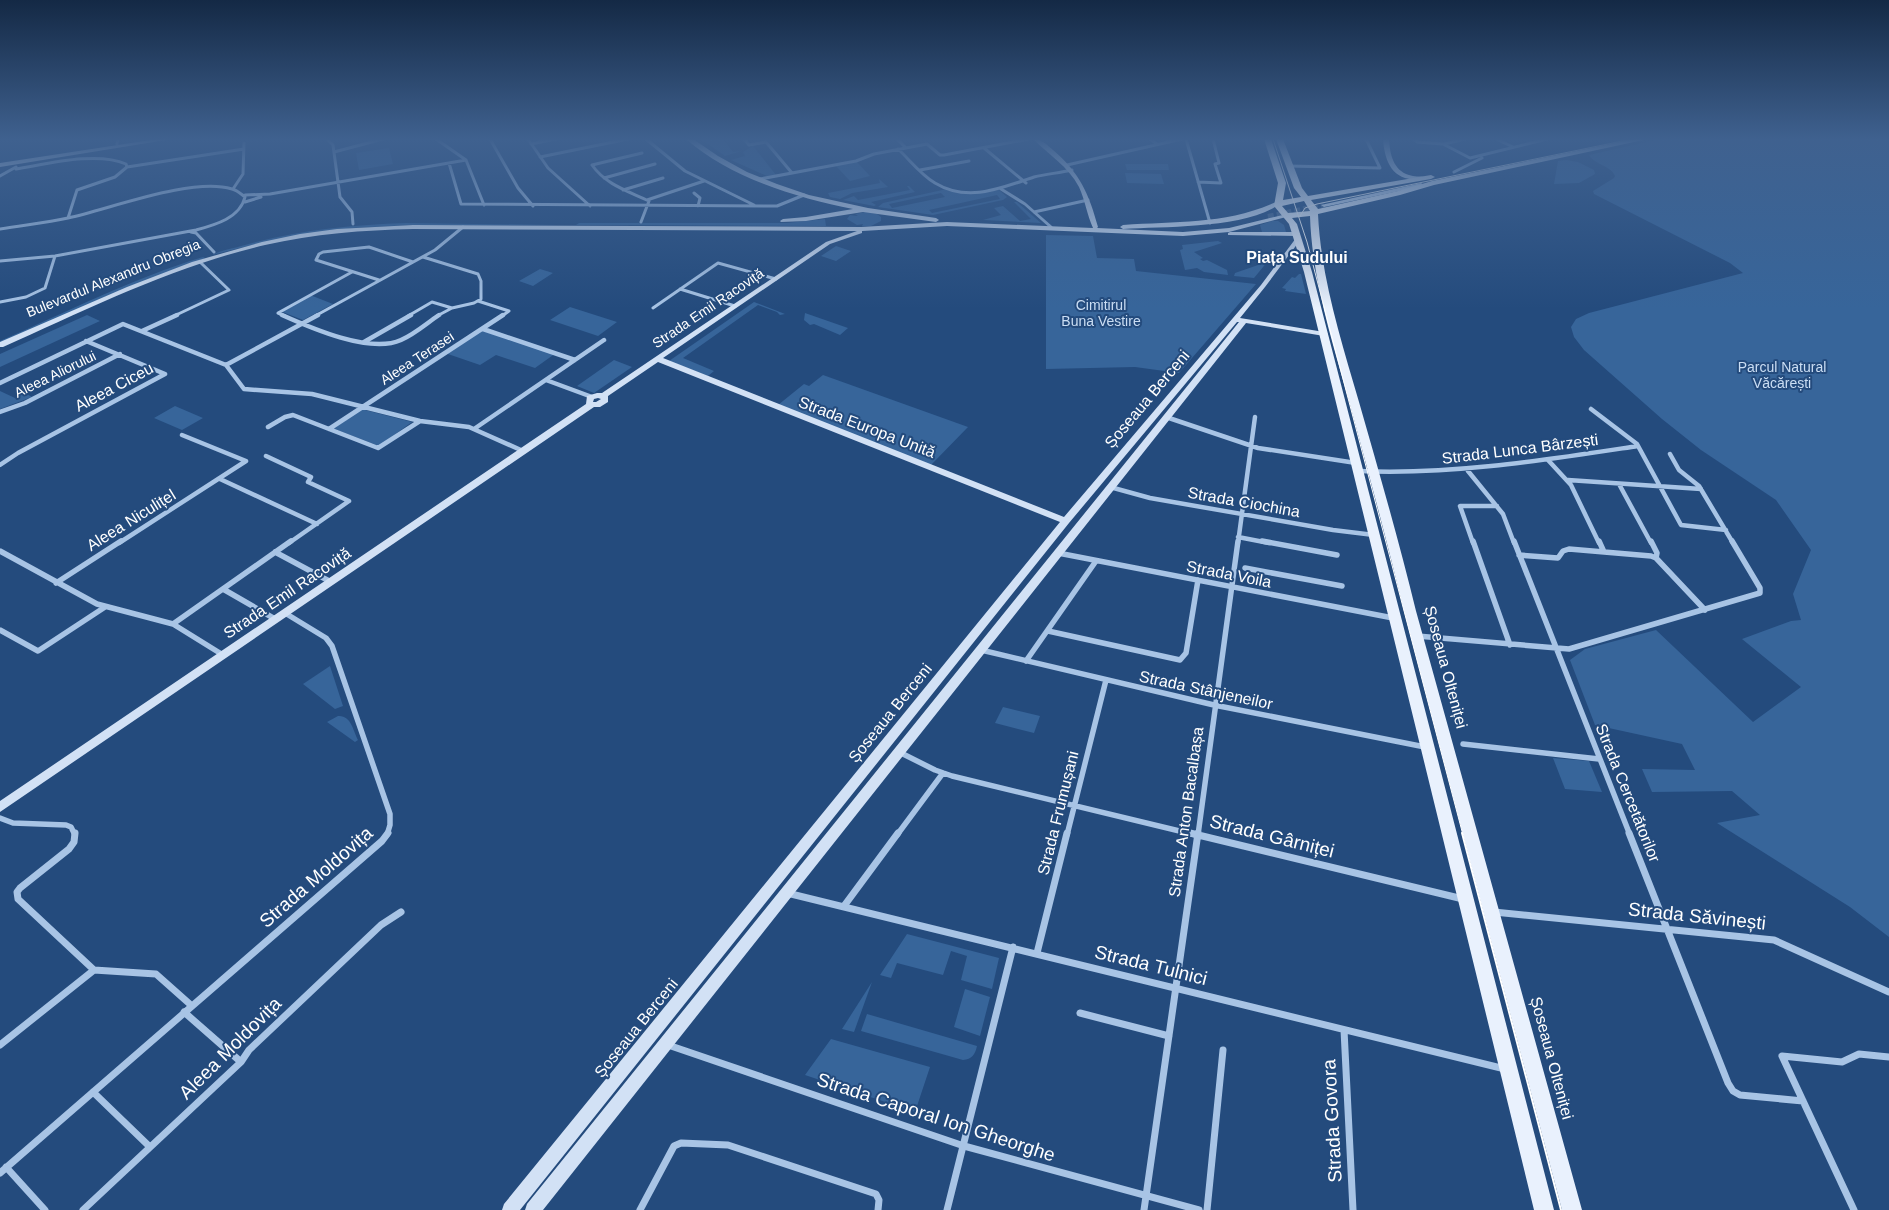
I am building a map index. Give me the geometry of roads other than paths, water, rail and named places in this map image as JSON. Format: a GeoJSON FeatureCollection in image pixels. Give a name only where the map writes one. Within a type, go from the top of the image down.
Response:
{"type":"FeatureCollection","features":[{"type":"Feature","properties":{"kind":"main road"},"geometry":{"type":"LineString","coordinates":[[808,195],[875,211],[956,222],[1154,234],[1297,237]]}},
{"type":"Feature","properties":{"kind":"main road"},"geometry":{"type":"LineString","coordinates":[[1086,195],[1095,229]]}},
{"type":"Feature","properties":{"kind":"main road"},"geometry":{"type":"LineString","coordinates":[[1278,203],[1280,195]]}},
{"type":"Feature","properties":{"kind":"main road"},"geometry":{"type":"LineString","coordinates":[[1304,195],[1313,205],[1315,213]]}},
{"type":"Feature","properties":{"kind":"main road"},"geometry":{"type":"LineString","coordinates":[[1095,229],[1210,223],[1245,215],[1278,203],[1319,195]]}},
{"type":"Feature","properties":{"kind":"main road"},"geometry":{"type":"LineString","coordinates":[[1317,200],[1339,195]]}},
{"type":"Feature","properties":{"kind":"main road"},"geometry":{"type":"LineString","coordinates":[[1324,205],[1371,195]]}},
{"type":"Feature","properties":{"kind":"main road"},"geometry":{"type":"LineString","coordinates":[[1199,234],[1229,230],[1288,216],[1315,213],[1389,195]]}},
{"type":"Feature","properties":{"kind":"main road"},"geometry":{"type":"LineString","coordinates":[[815,198],[854,229]]}},
{"type":"Feature","properties":{"kind":"main road"},"geometry":{"type":"LineString","coordinates":[[808,220],[820,212],[820,205],[815,198]]}},
{"type":"Feature","properties":{"kind":"main road","name":"Șoseaua Olteniței"},"geometry":{"type":"LineString","coordinates":[[1278,203],[1279,209],[1288,216],[1297,237],[1363,468],[1417,636],[1572,1210]]}},
{"type":"Feature","properties":{"kind":"main road"},"geometry":{"type":"LineString","coordinates":[[1315,229],[1325,214],[1340,206]]}},
{"type":"Feature","properties":{"kind":"main road"},"geometry":{"type":"LineString","coordinates":[[837,217],[850,212],[875,211],[884,214],[886,219],[884,224],[876,228]]}},
{"type":"Feature","properties":{"kind":"main road","name":"Șoseaua Olteniței"},"geometry":{"type":"LineString","coordinates":[[1315,213],[1318,264],[1363,468],[1375,535],[1544,1210]]}},
{"type":"Feature","properties":{"kind":"main road"},"geometry":{"type":"LineString","coordinates":[[876,228],[947,224],[1028,229],[1196,230],[1232,226],[1266,216],[1201,227],[1121,228]]}},
{"type":"Feature","properties":{"kind":"main road"},"geometry":{"type":"LineString","coordinates":[[828,244],[837,217]]}},
{"type":"Feature","properties":{"kind":"main road","name":"Bulevardul Alexandru Obregia"},"geometry":{"type":"LineString","coordinates":[[0,345],[136,286],[200,262],[270,242],[331,231],[382,227],[808,220],[837,217]]}},
{"type":"Feature","properties":{"kind":"main road","name":"Bulevardul Alexandru Obregia"},"geometry":{"type":"LineString","coordinates":[[0,338],[151,274],[214,252],[286,234],[353,224],[418,222],[876,228]]}},
{"type":"Feature","properties":{"kind":"main road"},"geometry":{"type":"LineString","coordinates":[[810,228],[825,234],[828,244]]}},
{"type":"Feature","properties":{"kind":"main road","name":"Strada Emil Racoviță"},"geometry":{"type":"LineString","coordinates":[[0,807],[523,451],[592,400],[604,396],[828,244],[850,235],[876,228]]}},
{"type":"Feature","properties":{"kind":"main road","name":"Șoseaua Berceni"},"geometry":{"type":"LineString","coordinates":[[510,1210],[1066,521],[1291,251],[1297,237]]}},
{"type":"Feature","properties":{"kind":"main road"},"geometry":{"type":"LineString","coordinates":[[1235,319],[1335,335]]}},
{"type":"Feature","properties":{"kind":"main road","name":"Șoseaua Berceni"},"geometry":{"type":"LineString","coordinates":[[533,1210],[1244,321]]}},
{"type":"Feature","properties":{"kind":"main road","name":"Strada Europa Unită"},"geometry":{"type":"LineString","coordinates":[[658,359],[1066,521]]}},
{"type":"Feature","properties":{"kind":"main road"},"geometry":{"type":"LineString","coordinates":[[1127,447],[1139,451]]}},
{"type":"Feature","properties":{"kind":"main road"},"geometry":{"type":"LineString","coordinates":[[946,669],[959,676]]}},
{"type":"Feature","properties":{"kind":"main road"},"geometry":{"type":"LineString","coordinates":[[858,780],[871,786]]}},
{"type":"Feature","properties":{"kind":"main road"},"geometry":{"type":"LineString","coordinates":[[582,1120],[596,1131]]}},
{"type":"Feature","properties":{"kind":"street"},"geometry":{"type":"LineString","coordinates":[[68,218],[75,195]]}},
{"type":"Feature","properties":{"kind":"street"},"geometry":{"type":"LineString","coordinates":[[1,230],[68,218],[159,195]]}},
{"type":"Feature","properties":{"kind":"street"},"geometry":{"type":"LineString","coordinates":[[245,195],[245,202]]}},
{"type":"Feature","properties":{"kind":"street"},"geometry":{"type":"LineString","coordinates":[[0,262],[54,256],[190,232],[226,218],[245,202],[265,195]]}},
{"type":"Feature","properties":{"kind":"street"},"geometry":{"type":"LineString","coordinates":[[340,195],[341,199],[352,212],[353,224]]}},
{"type":"Feature","properties":{"kind":"street"},"geometry":{"type":"LineString","coordinates":[[459,195],[461,204],[533,206],[782,205],[801,195]]}},
{"type":"Feature","properties":{"kind":"street"},"geometry":{"type":"LineString","coordinates":[[481,195],[484,204]]}},
{"type":"Feature","properties":{"kind":"street"},"geometry":{"type":"LineString","coordinates":[[524,195],[533,206]]}},
{"type":"Feature","properties":{"kind":"street"},"geometry":{"type":"LineString","coordinates":[[578,195],[590,206]]}},
{"type":"Feature","properties":{"kind":"street"},"geometry":{"type":"LineString","coordinates":[[636,195],[647,200],[661,195]]}},
{"type":"Feature","properties":{"kind":"street"},"geometry":{"type":"LineString","coordinates":[[697,195],[700,198],[698,206]]}},
{"type":"Feature","properties":{"kind":"street"},"geometry":{"type":"LineString","coordinates":[[734,195],[756,206]]}},
{"type":"Feature","properties":{"kind":"street"},"geometry":{"type":"LineString","coordinates":[[1010,195],[1051,227]]}},
{"type":"Feature","properties":{"kind":"street"},"geometry":{"type":"LineString","coordinates":[[1202,195],[1210,223]]}},
{"type":"Feature","properties":{"kind":"street"},"geometry":{"type":"LineString","coordinates":[[642,222],[648,206],[647,200]]}},
{"type":"Feature","properties":{"kind":"street"},"geometry":{"type":"LineString","coordinates":[[1034,212],[1088,200]]}},
{"type":"Feature","properties":{"kind":"street"},"geometry":{"type":"LineString","coordinates":[[226,365],[413,262],[442,245],[463,227]]}},
{"type":"Feature","properties":{"kind":"street"},"geometry":{"type":"LineString","coordinates":[[190,232],[196,233],[214,252]]}},
{"type":"Feature","properties":{"kind":"street"},"geometry":{"type":"LineString","coordinates":[[379,280],[316,260],[318,254],[366,247],[413,262]]}},
{"type":"Feature","properties":{"kind":"street"},"geometry":{"type":"LineString","coordinates":[[0,302],[26,297],[45,288],[54,256]]}},
{"type":"Feature","properties":{"kind":"street"},"geometry":{"type":"LineString","coordinates":[[423,256],[478,274],[482,295],[478,301]]}},
{"type":"Feature","properties":{"kind":"street"},"geometry":{"type":"LineString","coordinates":[[142,331],[229,290],[200,262]]}},
{"type":"Feature","properties":{"kind":"street"},"geometry":{"type":"LineString","coordinates":[[653,308],[718,263],[776,279]]}},
{"type":"Feature","properties":{"kind":"street"},"geometry":{"type":"LineString","coordinates":[[352,272],[278,312],[364,343]]}},
{"type":"Feature","properties":{"kind":"street"},"geometry":{"type":"LineString","coordinates":[[680,289],[735,306]]}},
{"type":"Feature","properties":{"kind":"street","name":"Aleea Terasei"},"geometry":{"type":"LineString","coordinates":[[328,429],[509,312],[478,301],[452,308],[397,342],[364,343]]}},
{"type":"Feature","properties":{"kind":"street","name":"Aleea Terasei"},"geometry":{"type":"LineString","coordinates":[[364,343],[432,302],[452,308]]}},
{"type":"Feature","properties":{"kind":"street"},"geometry":{"type":"LineString","coordinates":[[0,383],[122,324],[226,365],[233,372],[239,386],[247,390],[312,394],[420,421],[474,429],[523,451]]}},
{"type":"Feature","properties":{"kind":"street"},"geometry":{"type":"LineString","coordinates":[[483,329],[575,360]]}},
{"type":"Feature","properties":{"kind":"street","name":"Aleea Ciceu"},"geometry":{"type":"LineString","coordinates":[[0,466],[18,453],[166,374],[86,340]]}},
{"type":"Feature","properties":{"kind":"street"},"geometry":{"type":"LineString","coordinates":[[474,429],[604,340]]}},
{"type":"Feature","properties":{"kind":"street","name":"Aleea Aliorului"},"geometry":{"type":"LineString","coordinates":[[0,412],[25,403],[120,354]]}},
{"type":"Feature","properties":{"kind":"street"},"geometry":{"type":"LineString","coordinates":[[546,380],[592,400]]}},
{"type":"Feature","properties":{"kind":"street"},"geometry":{"type":"LineString","coordinates":[[1591,409],[1638,446],[1682,526],[1726,530]]}},
{"type":"Feature","properties":{"kind":"street"},"geometry":{"type":"LineString","coordinates":[[268,427],[285,417],[293,415],[378,448],[420,421]]}},
{"type":"Feature","properties":{"kind":"street","name":"Strada Lunca Bârzești"},"geometry":{"type":"LineString","coordinates":[[1166,417],[1250,446],[1363,468],[1468,471],[1638,446]]}},
{"type":"Feature","properties":{"kind":"street","name":"Strada Anton Bacalbașa"},"geometry":{"type":"LineString","coordinates":[[1144,1210],[1255,417]]}},
{"type":"Feature","properties":{"kind":"street","name":"Aleea Niculițel"},"geometry":{"type":"LineString","coordinates":[[56,583],[246,461],[182,435]]}},
{"type":"Feature","properties":{"kind":"street"},"geometry":{"type":"LineString","coordinates":[[1417,636],[1556,649],[1573,648],[1758,594],[1761,591],[1701,489],[1696,482],[1679,470],[1670,454]]}},
{"type":"Feature","properties":{"kind":"street"},"geometry":{"type":"LineString","coordinates":[[172,624],[349,501],[308,482],[311,477],[266,456]]}},
{"type":"Feature","properties":{"kind":"street"},"geometry":{"type":"LineString","coordinates":[[1548,460],[1568,480],[1604,552]]}},
{"type":"Feature","properties":{"kind":"street","name":"Strada Cercetătorilor"},"geometry":{"type":"LineString","coordinates":[[1468,471],[1503,514],[1599,759],[1733,1091],[1740,1095],[1803,1101]]}},
{"type":"Feature","properties":{"kind":"street"},"geometry":{"type":"LineString","coordinates":[[220,479],[317,524]]}},
{"type":"Feature","properties":{"kind":"street"},"geometry":{"type":"LineString","coordinates":[[1568,480],[1701,489]]}},
{"type":"Feature","properties":{"kind":"street"},"geometry":{"type":"LineString","coordinates":[[1619,484],[1656,553],[1656,558]]}},
{"type":"Feature","properties":{"kind":"street","name":"Strada Ciochina"},"geometry":{"type":"LineString","coordinates":[[1110,487],[1138,496],[1375,535]]}},
{"type":"Feature","properties":{"kind":"street"},"geometry":{"type":"LineString","coordinates":[[1497,506],[1460,506],[1510,645]]}},
{"type":"Feature","properties":{"kind":"street"},"geometry":{"type":"LineString","coordinates":[[1238,537],[1337,555]]}},
{"type":"Feature","properties":{"kind":"street"},"geometry":{"type":"LineString","coordinates":[[1519,555],[1557,558],[1566,550],[1651,556],[1656,558],[1705,610]]}},
{"type":"Feature","properties":{"kind":"street"},"geometry":{"type":"LineString","coordinates":[[0,551],[56,583],[105,607],[172,624],[223,655]]}},
{"type":"Feature","properties":{"kind":"street"},"geometry":{"type":"LineString","coordinates":[[275,552],[330,582]]}},
{"type":"Feature","properties":{"kind":"street","name":"Strada Voila"},"geometry":{"type":"LineString","coordinates":[[1057,553],[1396,618]]}},
{"type":"Feature","properties":{"kind":"street"},"geometry":{"type":"LineString","coordinates":[[1026,661],[1096,560]]}},
{"type":"Feature","properties":{"kind":"street","name":"Strada Voila"},"geometry":{"type":"LineString","coordinates":[[1245,568],[1342,586]]}},
{"type":"Feature","properties":{"kind":"street"},"geometry":{"type":"LineString","coordinates":[[1048,631],[1180,660],[1186,654],[1198,580]]}},
{"type":"Feature","properties":{"kind":"street"},"geometry":{"type":"LineString","coordinates":[[223,589],[275,620]]}},
{"type":"Feature","properties":{"kind":"street"},"geometry":{"type":"LineString","coordinates":[[0,630],[38,650],[105,607]]}},
{"type":"Feature","properties":{"kind":"street","name":"Strada Moldovița"},"geometry":{"type":"LineString","coordinates":[[45,1210],[3,1170],[382,841],[391,828],[390,814],[332,646],[326,638],[286,613]]}},
{"type":"Feature","properties":{"kind":"street","name":"Strada Stânjeneilor"},"geometry":{"type":"LineString","coordinates":[[980,650],[1214,705],[1428,747]]}},
{"type":"Feature","properties":{"kind":"street","name":"Strada Frumușani"},"geometry":{"type":"LineString","coordinates":[[1037,953],[1106,680]]}},
{"type":"Feature","properties":{"kind":"street"},"geometry":{"type":"LineString","coordinates":[[1463,744],[1599,759]]}},
{"type":"Feature","properties":{"kind":"street","name":"Strada Gârniței"},"geometry":{"type":"LineString","coordinates":[[899,752],[943,773],[1466,899]]}},
{"type":"Feature","properties":{"kind":"street"},"geometry":{"type":"LineString","coordinates":[[844,906],[943,773]]}},
{"type":"Feature","properties":{"kind":"street"},"geometry":{"type":"LineString","coordinates":[[0,818],[12,823],[60,824],[74,830],[75,838],[69,849],[24,884],[17,892],[16,896],[18,899],[94,970],[156,974],[192,1006]]}},
{"type":"Feature","properties":{"kind":"street","name":"Strada Tulnici"},"geometry":{"type":"LineString","coordinates":[[786,892],[1508,1070]]}},
{"type":"Feature","properties":{"kind":"street","name":"Strada Săvinești"},"geometry":{"type":"LineString","coordinates":[[1491,911],[1774,940],[1889,992]]}},
{"type":"Feature","properties":{"kind":"street","name":"Aleea Moldovița"},"geometry":{"type":"LineString","coordinates":[[83,1210],[240,1062],[249,1050],[381,925],[401,912]]}},
{"type":"Feature","properties":{"kind":"street"},"geometry":{"type":"LineString","coordinates":[[946,1210],[964,1146],[1013,947]]}},
{"type":"Feature","properties":{"kind":"street"},"geometry":{"type":"LineString","coordinates":[[0,1045],[94,970]]}},
{"type":"Feature","properties":{"kind":"street"},"geometry":{"type":"LineString","coordinates":[[184,1012],[240,1062]]}},
{"type":"Feature","properties":{"kind":"street"},"geometry":{"type":"LineString","coordinates":[[1080,1013],[1169,1036]]}},
{"type":"Feature","properties":{"kind":"street","name":"Strada Govora"},"geometry":{"type":"LineString","coordinates":[[1344,1030],[1353,1210]]}},
{"type":"Feature","properties":{"kind":"street","name":"Strada Caporal Ion Gheorghe"},"geometry":{"type":"LineString","coordinates":[[666,1044],[964,1146],[1199,1210]]}},
{"type":"Feature","properties":{"kind":"street"},"geometry":{"type":"LineString","coordinates":[[1207,1210],[1223,1050]]}},
{"type":"Feature","properties":{"kind":"street"},"geometry":{"type":"LineString","coordinates":[[1854,1210],[1782,1056],[1842,1062],[1859,1054],[1889,1057]]}},
{"type":"Feature","properties":{"kind":"street"},"geometry":{"type":"LineString","coordinates":[[93,1092],[150,1147]]}},
{"type":"Feature","properties":{"kind":"street"},"geometry":{"type":"LineString","coordinates":[[640,1210],[674,1146],[681,1143],[728,1144],[820,1175],[875,1194],[880,1200],[878,1210]]}},
{"type":"Feature","properties":{"kind":"tunnel"},"geometry":{"type":"LineString","coordinates":[[1268,217],[1324,205]]}},
{"type":"Feature","properties":{"kind":"tram line"},"geometry":{"type":"LineString","coordinates":[[1292,195],[1307,242],[1463,835]]}},
{"type":"Feature","properties":{"kind":"tram line"},"geometry":{"type":"LineString","coordinates":[[1300,216],[1305,208],[1358,195]]}},
{"type":"Feature","properties":{"kind":"tram line"},"geometry":{"type":"LineString","coordinates":[[1462,833],[1561,1210]]}},
{"type":"Feature","properties":{"kind":"district","name":"Piața Sudului"},"geometry":{"type":"Point","coordinates":[1297,257]}},
{"type":"Feature","properties":{"kind":"park label","name":"Cimitirul Buna Vestire"},"geometry":{"type":"Point","coordinates":[1101,314]}},
{"type":"Feature","properties":{"kind":"park label","name":"Parcul Natural Văcărești"},"geometry":{"type":"Point","coordinates":[1782,376]}}]}
